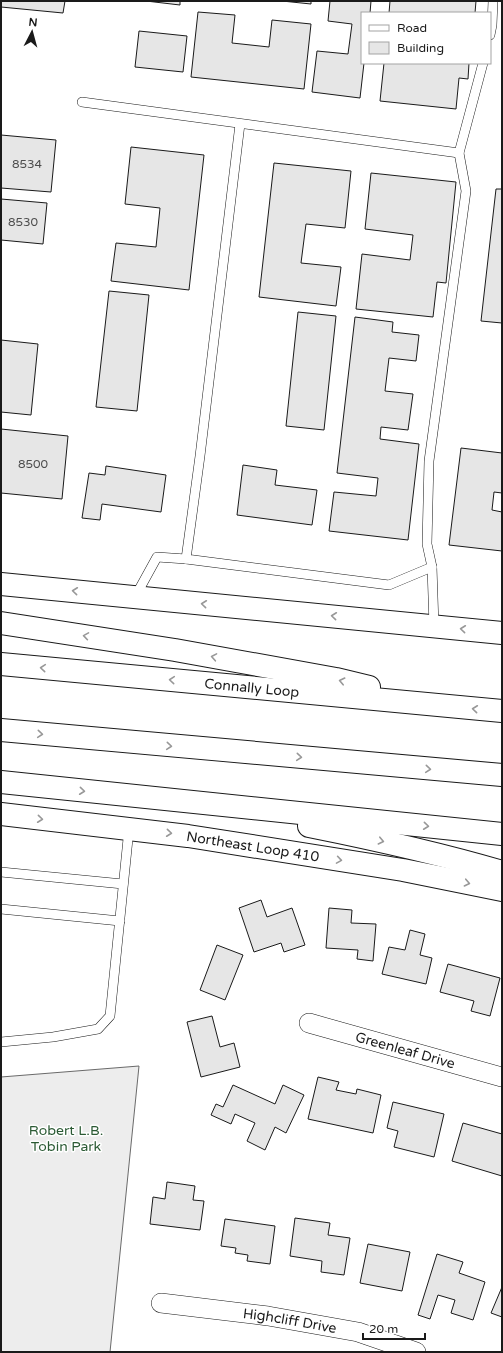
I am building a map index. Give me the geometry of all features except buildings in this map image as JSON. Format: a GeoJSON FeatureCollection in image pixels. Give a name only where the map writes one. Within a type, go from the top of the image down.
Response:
{"type":"FeatureCollection","features":[{"type":"Feature","properties":{"kind":"main road"},"geometry":{"type":"LineString","coordinates":[[1,584],[502,633]]}},
{"type":"Feature","properties":{"kind":"main road"},"geometry":{"type":"LineString","coordinates":[[1,623],[175,650],[336,679],[448,706]]}},
{"type":"Feature","properties":{"kind":"main road","name":"Connally Loop"},"geometry":{"type":"LineString","coordinates":[[1,664],[502,711]]}},
{"type":"Feature","properties":{"kind":"main road"},"geometry":{"type":"LineString","coordinates":[[1,730],[502,775]]}},
{"type":"Feature","properties":{"kind":"main road"},"geometry":{"type":"LineString","coordinates":[[1,782],[502,834]]}},
{"type":"Feature","properties":{"kind":"main road"},"geometry":{"type":"LineString","coordinates":[[137,796],[292,823],[361,837],[466,861],[502,872]]}},
{"type":"Feature","properties":{"kind":"main road","name":"Northeast Loop 410"},"geometry":{"type":"LineString","coordinates":[[1,814],[188,836],[403,870],[502,890]]}},
{"type":"Feature","properties":{"kind":"street","name":"Greenleaf Drive"},"geometry":{"type":"LineString","coordinates":[[309,1022],[502,1077]]}},
{"type":"Feature","properties":{"kind":"street","name":"Highcliff Drive"},"geometry":{"type":"LineString","coordinates":[[161,1303],[268,1316],[358,1332],[416,1352]]}},
{"type":"Feature","properties":{"kind":"lane"},"geometry":{"type":"LineString","coordinates":[[491,30],[493,1]]}},
{"type":"Feature","properties":{"kind":"lane"},"geometry":{"type":"LineString","coordinates":[[434,626],[432,567],[427,544],[429,461],[466,191],[459,153],[483,64]]}},
{"type":"Feature","properties":{"kind":"lane"},"geometry":{"type":"LineString","coordinates":[[82,102],[459,153]]}},
{"type":"Feature","properties":{"kind":"lane"},"geometry":{"type":"LineString","coordinates":[[186,559],[200,456],[240,124]]}},
{"type":"Feature","properties":{"kind":"lane"},"geometry":{"type":"LineString","coordinates":[[135,597],[157,557],[186,559],[389,585],[432,567]]}},
{"type":"Feature","properties":{"kind":"lane"},"geometry":{"type":"LineString","coordinates":[[1,1042],[53,1037],[98,1029],[110,1016],[129,829]]}},
{"type":"Feature","properties":{"kind":"lane"},"geometry":{"type":"LineString","coordinates":[[1,872],[123,884]]}},
{"type":"Feature","properties":{"kind":"lane"},"geometry":{"type":"LineString","coordinates":[[1,909],[120,921]]}},
{"type":"Feature","properties":{"kind":"shaded area","name":"Robert L.B. Tobin Park"},"geometry":{"type":"Polygon","coordinates":[[[139,1066],[110,1352],[1,1352],[1,1077],[139,1066]]]}}]}
